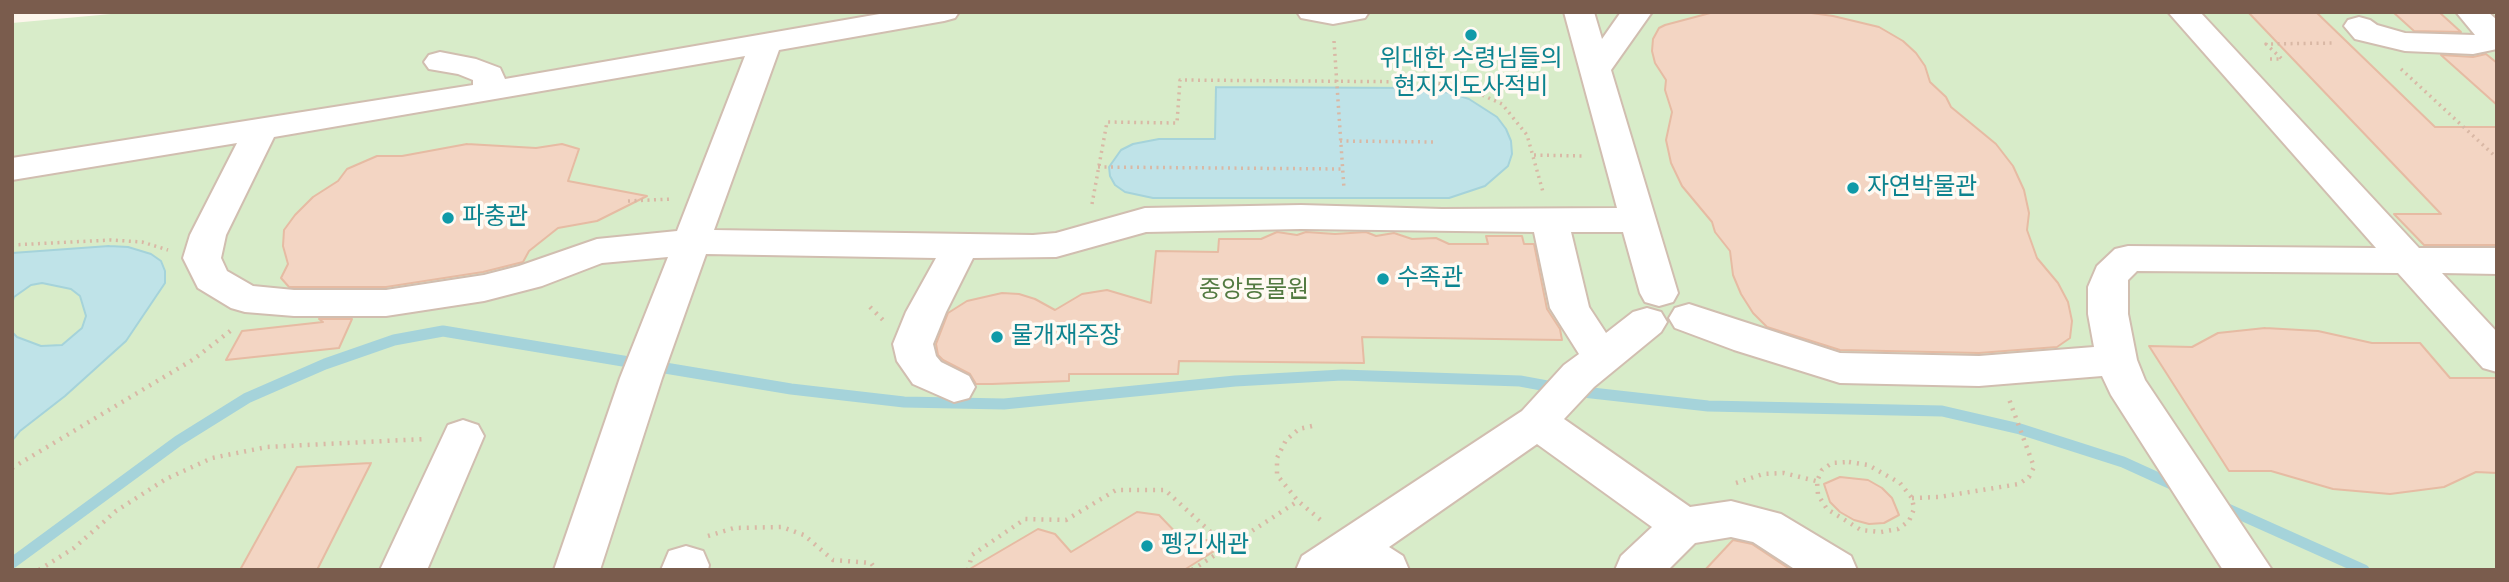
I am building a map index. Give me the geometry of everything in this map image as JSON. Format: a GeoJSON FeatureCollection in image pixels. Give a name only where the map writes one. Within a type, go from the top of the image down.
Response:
{"type":"FeatureCollection","features":[{"type":"Feature","properties":{"kind":"lane"},"geometry":{"type":"LineString","coordinates":[[12,169],[489,92],[944,12]]}},
{"type":"Feature","properties":{"kind":"lane"},"geometry":{"type":"LineString","coordinates":[[1579,12],[1665,311]]}},
{"type":"Feature","properties":{"kind":"lane"},"geometry":{"type":"LineString","coordinates":[[1596,69],[1637,12]]}},
{"type":"Feature","properties":{"kind":"lane"},"geometry":{"type":"LineString","coordinates":[[2183,12],[2497,358]]}},
{"type":"Feature","properties":{"kind":"lane"},"geometry":{"type":"LineString","coordinates":[[2347,35],[2366,32],[2405,42],[2473,45],[2485,43],[2491,38],[2488,29],[2471,12]]}},
{"type":"Feature","properties":{"kind":"lane"},"geometry":{"type":"LineString","coordinates":[[577,570],[647,363],[765,45]]}},
{"type":"Feature","properties":{"kind":"lane"},"geometry":{"type":"LineString","coordinates":[[440,62],[465,66],[489,75],[489,92]]}},
{"type":"Feature","properties":{"kind":"lane"},"geometry":{"type":"LineString","coordinates":[[261,130],[208,235],[202,257],[211,279],[245,299],[386,303],[484,288],[530,277],[597,251],[692,242],[1033,247],[1056,245],[1145,220],[1301,216],[1639,220]]}},
{"type":"Feature","properties":{"kind":"lane"},"geometry":{"type":"LineString","coordinates":[[1550,220],[1570,308],[1590,366]]}},
{"type":"Feature","properties":{"kind":"lane"},"geometry":{"type":"LineString","coordinates":[[954,387],[927,373],[917,361],[913,344],[962,244]]}},
{"type":"Feature","properties":{"kind":"lane"},"geometry":{"type":"LineString","coordinates":[[2238,554],[2126,384],[2117,360],[2108,314],[2107,287],[2110,275],[2127,258],[2497,261]]}},
{"type":"Feature","properties":{"kind":"lane"},"geometry":{"type":"LineString","coordinates":[[1665,311],[1840,368],[1979,371],[2117,360]]}},
{"type":"Feature","properties":{"kind":"lane"},"geometry":{"type":"LineString","coordinates":[[1353,562],[1543,415],[1590,366],[1665,311]]}},
{"type":"Feature","properties":{"kind":"lane"},"geometry":{"type":"LineString","coordinates":[[1543,415],[1682,527]]}},
{"type":"Feature","properties":{"kind":"lane"},"geometry":{"type":"LineString","coordinates":[[403,570],[463,436]]}},
{"type":"Feature","properties":{"kind":"lane"},"geometry":{"type":"LineString","coordinates":[[1638,570],[1682,527],[1731,519],[1765,527],[1834,570]]}},
{"type":"Feature","properties":{"kind":"path"},"geometry":{"type":"LineString","coordinates":[[1333,13],[1335,80],[1345,199]]}},
{"type":"Feature","properties":{"kind":"path"},"geometry":{"type":"LineString","coordinates":[[2227,60],[2282,59],[2266,44],[2347,35]]}},
{"type":"Feature","properties":{"kind":"path"},"geometry":{"type":"LineString","coordinates":[[2395,62],[2497,158]]}},
{"type":"Feature","properties":{"kind":"path"},"geometry":{"type":"LineString","coordinates":[[1088,236],[1107,122],[1177,123],[1181,80],[1433,82],[1480,94],[1502,104],[1527,135],[1550,220]]}},
{"type":"Feature","properties":{"kind":"path"},"geometry":{"type":"LineString","coordinates":[[1340,141],[1434,142]]}},
{"type":"Feature","properties":{"kind":"path"},"geometry":{"type":"LineString","coordinates":[[1534,155],[1621,157]]}},
{"type":"Feature","properties":{"kind":"path"},"geometry":{"type":"LineString","coordinates":[[1098,167],[1342,169]]}},
{"type":"Feature","properties":{"kind":"path"},"geometry":{"type":"LineString","coordinates":[[628,201],[651,200]]}},
{"type":"Feature","properties":{"kind":"path"},"geometry":{"type":"LineString","coordinates":[[12,245],[111,240],[142,242],[162,246],[181,256],[202,257]]}},
{"type":"Feature","properties":{"kind":"path"},"geometry":{"type":"LineString","coordinates":[[12,468],[194,359],[224,338],[262,300]]}},
{"type":"Feature","properties":{"kind":"path"},"geometry":{"type":"LineString","coordinates":[[1912,498],[1939,497],[2019,484],[2029,477],[2034,467],[2015,413]]}},
{"type":"Feature","properties":{"kind":"path"},"geometry":{"type":"LineString","coordinates":[[1312,426],[1299,429],[1286,440],[1277,458],[1278,474],[1298,501],[1353,562]]}},
{"type":"Feature","properties":{"kind":"path"},"geometry":{"type":"LineString","coordinates":[[39,570],[74,548],[116,512],[166,479],[212,458],[267,447],[400,440]]}},
{"type":"Feature","properties":{"kind":"path"},"geometry":{"type":"LineString","coordinates":[[1832,463],[1868,465],[1900,483],[1912,498],[1914,509],[1909,521],[1898,529],[1881,532],[1861,530],[1827,509],[1818,495],[1817,481],[1822,470],[1832,463]]}},
{"type":"Feature","properties":{"kind":"path"},"geometry":{"type":"LineString","coordinates":[[968,570],[972,555],[1025,519],[1066,520],[1116,490],[1165,490],[1227,547]]}},
{"type":"Feature","properties":{"kind":"path"},"geometry":{"type":"LineString","coordinates":[[1192,570],[1298,501]]}},
{"type":"Feature","properties":{"kind":"path"},"geometry":{"type":"LineString","coordinates":[[685,568],[705,537],[715,531],[782,527],[804,535],[833,560],[871,563],[876,570]]}},
{"type":"Feature","properties":{"kind":"green space","name":"중앙동물원"},"geometry":{"type":"Polygon","coordinates":[[[133,12],[2497,12],[2497,570],[12,570],[12,23],[133,12]]]}},
{"type":"Feature","properties":{"kind":"water"},"geometry":{"type":"Polygon","coordinates":[[[1216,87],[1412,88],[1451,93],[1469,99],[1497,117],[1511,141],[1512,154],[1508,166],[1485,186],[1449,198],[1153,198],[1125,192],[1115,185],[1109,167],[1121,150],[1133,144],[1159,139],[1215,139],[1216,87]]]}},
{"type":"Feature","properties":{"kind":"water"},"geometry":{"type":"Polygon","coordinates":[[[128,247],[151,254],[161,261],[165,271],[165,283],[126,341],[65,396],[20,431],[12,441],[12,332],[17,337],[41,346],[62,345],[82,328],[86,316],[80,296],[71,289],[42,283],[31,285],[14,297],[12,304],[12,253],[128,247]]]}},
{"type":"Feature","properties":{"kind":"building","name":"자연박물관"},"geometry":{"type":"Polygon","coordinates":[[[1714,12],[1804,12],[1833,16],[1879,27],[1903,41],[1916,53],[1925,66],[1930,82],[1946,97],[1951,107],[1996,144],[2013,166],[2024,190],[2029,213],[2027,230],[2037,258],[2058,283],[2068,302],[2072,321],[2070,338],[2057,347],[1979,353],[1840,350],[1767,327],[1753,313],[1741,294],[1733,275],[1730,251],[1715,232],[1712,222],[1682,186],[1671,163],[1666,140],[1672,112],[1665,90],[1666,80],[1655,63],[1653,39],[1659,28],[1665,25],[1714,12]]]}},
{"type":"Feature","properties":{"kind":"building"},"geometry":{"type":"Polygon","coordinates":[[[2248,12],[2316,12],[2435,127],[2497,127],[2497,245],[2424,245],[2394,214],[2441,214],[2248,12]]]}},
{"type":"Feature","properties":{"kind":"building"},"geometry":{"type":"Polygon","coordinates":[[[2393,12],[2439,12],[2461,32],[2414,31],[2393,12]]]}},
{"type":"Feature","properties":{"kind":"building"},"geometry":{"type":"Polygon","coordinates":[[[2486,54],[2497,63],[2497,105],[2441,55],[2473,57],[2486,54]]]}},
{"type":"Feature","properties":{"kind":"building","name":"파충관"},"geometry":{"type":"Polygon","coordinates":[[[467,144],[536,148],[562,144],[579,149],[568,181],[647,196],[597,221],[558,228],[529,251],[523,262],[483,272],[386,287],[289,287],[281,278],[288,264],[283,246],[284,230],[313,197],[338,181],[347,169],[377,156],[402,156],[467,144]]]}},
{"type":"Feature","properties":{"kind":"building"},"geometry":{"type":"Polygon","coordinates":[[[1277,232],[1297,235],[1306,232],[1366,232],[1376,236],[1394,233],[1412,239],[1436,238],[1449,244],[1488,244],[1486,236],[1522,236],[1524,244],[1534,244],[1547,309],[1560,329],[1562,340],[1362,337],[1364,363],[1179,361],[1178,374],[1069,374],[1069,381],[992,384],[976,384],[970,374],[938,355],[936,344],[948,313],[967,301],[1002,293],[1019,294],[1055,310],[1082,294],[1107,290],[1151,303],[1156,251],[1218,252],[1219,239],[1261,239],[1277,232]]]}},
{"type":"Feature","properties":{"kind":"building"},"geometry":{"type":"Polygon","coordinates":[[[319,319],[352,319],[339,348],[226,360],[242,331],[323,322],[319,319]]]}},
{"type":"Feature","properties":{"kind":"building"},"geometry":{"type":"Polygon","coordinates":[[[2265,328],[2318,331],[2372,343],[2420,343],[2450,378],[2497,378],[2497,473],[2476,472],[2444,487],[2390,494],[2333,489],[2271,471],[2229,471],[2149,346],[2192,347],[2218,333],[2265,328]]]}},
{"type":"Feature","properties":{"kind":"building"},"geometry":{"type":"Polygon","coordinates":[[[371,463],[317,570],[240,570],[297,467],[371,463]]]}},
{"type":"Feature","properties":{"kind":"building"},"geometry":{"type":"Polygon","coordinates":[[[1840,477],[1868,480],[1882,488],[1892,498],[1899,515],[1884,523],[1869,524],[1840,512],[1830,502],[1824,484],[1840,477]]]}},
{"type":"Feature","properties":{"kind":"building","name":"펭긴새관"},"geometry":{"type":"Polygon","coordinates":[[[1137,512],[1159,515],[1183,540],[1232,540],[1184,570],[968,570],[1038,529],[1055,534],[1071,552],[1137,512]]]}},
{"type":"Feature","properties":{"kind":"building"},"geometry":{"type":"Polygon","coordinates":[[[1733,540],[1752,544],[1791,570],[1705,570],[1733,540]]]}},
{"type":"Feature","properties":{"kind":"waterway"},"geometry":{"type":"LineString","coordinates":[[12,563],[178,441],[247,398],[325,364],[394,340],[443,331],[791,389],[904,402],[1004,404],[1235,381],[1342,375],[1520,381],[1558,388]]}},
{"type":"Feature","properties":{"kind":"waterway"},"geometry":{"type":"LineString","coordinates":[[1574,391],[1708,406],[1942,411],[2020,429],[2123,462],[2178,487]]}},
{"type":"Feature","properties":{"kind":"waterway"},"geometry":{"type":"LineString","coordinates":[[2221,506],[2364,570]]}},
{"type":"Feature","properties":{"kind":"place","name":"위대한 수령님들의 현지지도사적비"},"geometry":{"type":"Point","coordinates":[1471,35]}},
{"type":"Feature","properties":{"kind":"place","name":"자연박물관"},"geometry":{"type":"Point","coordinates":[1853,188]}},
{"type":"Feature","properties":{"kind":"place","name":"파충관"},"geometry":{"type":"Point","coordinates":[448,218]}},
{"type":"Feature","properties":{"kind":"place","name":"수족관"},"geometry":{"type":"Point","coordinates":[1383,279]}},
{"type":"Feature","properties":{"kind":"place","name":"물개재주장"},"geometry":{"type":"Point","coordinates":[997,337]}},
{"type":"Feature","properties":{"kind":"place","name":"펭긴새관"},"geometry":{"type":"Point","coordinates":[1147,546]}}]}
